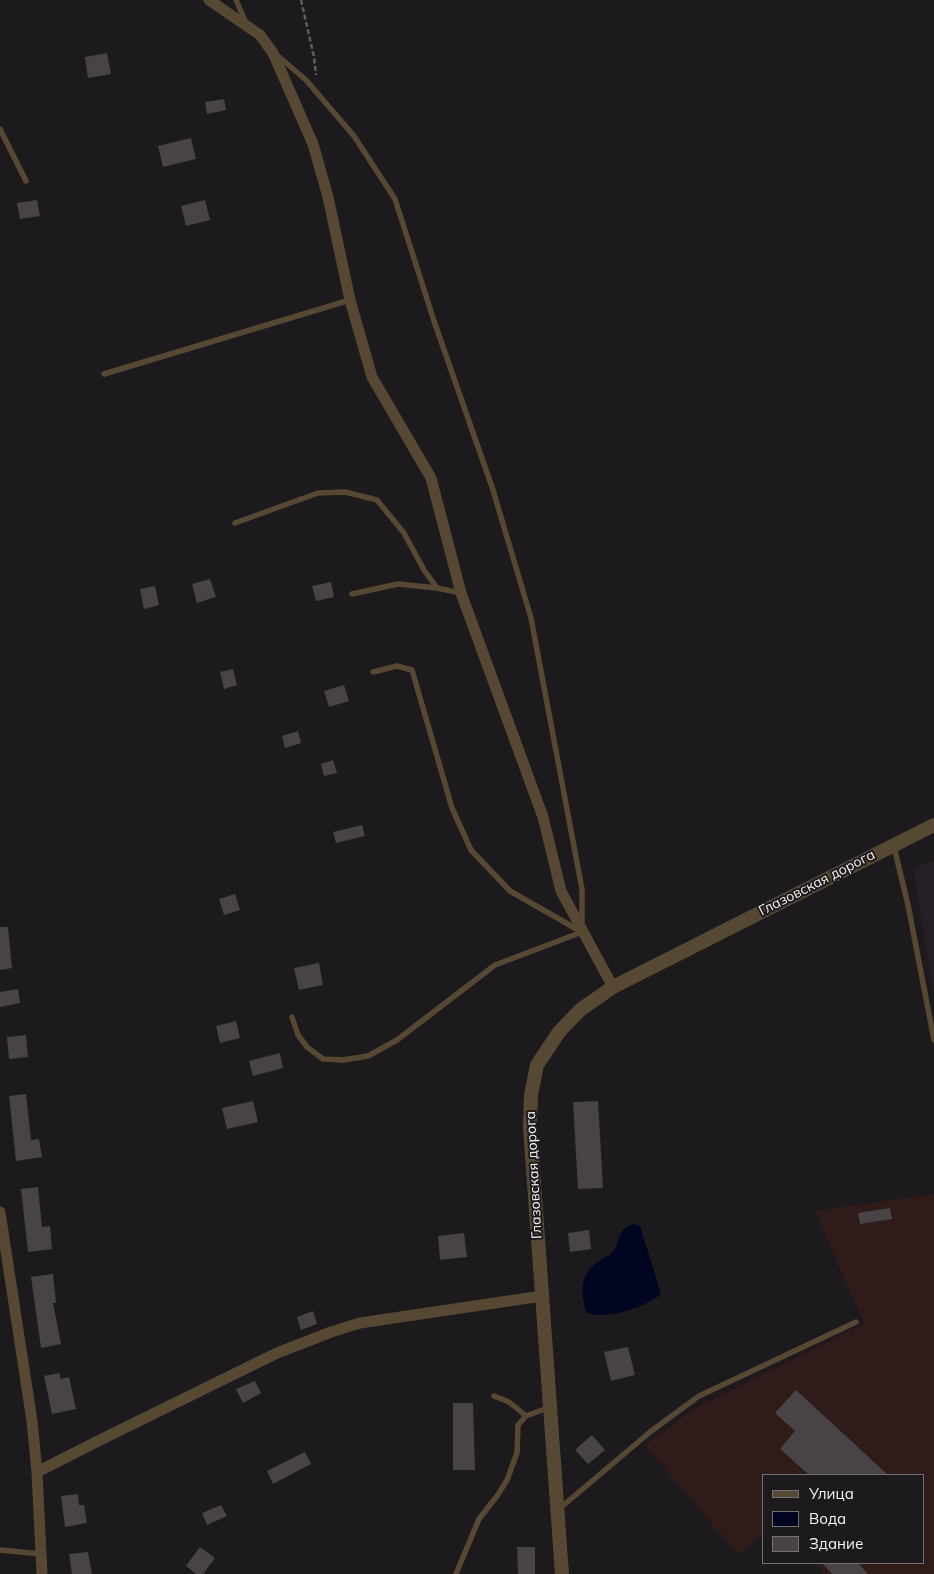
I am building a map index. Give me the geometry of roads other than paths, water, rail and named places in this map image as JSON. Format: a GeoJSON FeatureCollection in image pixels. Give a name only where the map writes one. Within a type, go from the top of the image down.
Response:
{"type":"FeatureCollection","features":[{"type":"Feature","properties":{"kind":"street"},"geometry":{"type":"LineString","coordinates":[[209,0],[260,35],[273,53],[314,144],[350,300],[372,377],[431,478],[461,593],[542,817],[561,891],[612,987]]}},
{"type":"Feature","properties":{"kind":"street","name":"Глазовская дорога"},"geometry":{"type":"LineString","coordinates":[[562,1574],[530,1127],[531,1095],[537,1065],[559,1032],[580,1010],[612,987],[934,825]]}},
{"type":"Feature","properties":{"kind":"street"},"geometry":{"type":"LineString","coordinates":[[0,1212],[5,1273],[32,1421],[37,1472],[42,1574]]}},
{"type":"Feature","properties":{"kind":"street"},"geometry":{"type":"LineString","coordinates":[[37,1472],[276,1353],[331,1332],[360,1323],[542,1296]]}},
{"type":"Feature","properties":{"kind":"lane"},"geometry":{"type":"LineString","coordinates":[[236,0],[247,26]]}},
{"type":"Feature","properties":{"kind":"lane"},"geometry":{"type":"LineString","coordinates":[[273,53],[306,80],[354,136],[395,199],[434,321],[493,490],[531,618],[582,889],[582,932]]}},
{"type":"Feature","properties":{"kind":"lane"},"geometry":{"type":"LineString","coordinates":[[0,129],[26,181]]}},
{"type":"Feature","properties":{"kind":"lane"},"geometry":{"type":"LineString","coordinates":[[104,374],[350,300]]}},
{"type":"Feature","properties":{"kind":"lane"},"geometry":{"type":"LineString","coordinates":[[235,523],[318,493],[345,492],[377,500],[404,533],[424,570],[437,588]]}},
{"type":"Feature","properties":{"kind":"lane"},"geometry":{"type":"LineString","coordinates":[[352,594],[398,584],[437,588],[461,593]]}},
{"type":"Feature","properties":{"kind":"lane"},"geometry":{"type":"LineString","coordinates":[[372,672],[396,666],[412,670],[452,808],[472,850],[510,891],[582,932]]}},
{"type":"Feature","properties":{"kind":"lane"},"geometry":{"type":"LineString","coordinates":[[894,844],[934,1040]]}},
{"type":"Feature","properties":{"kind":"lane"},"geometry":{"type":"LineString","coordinates":[[292,1017],[298,1036],[307,1047],[323,1059],[343,1060],[368,1056],[397,1040],[495,965],[582,932]]}},
{"type":"Feature","properties":{"kind":"lane"},"geometry":{"type":"LineString","coordinates":[[557,1510],[650,1432],[699,1396],[856,1322]]}},
{"type":"Feature","properties":{"kind":"lane"},"geometry":{"type":"LineString","coordinates":[[494,1396],[509,1402],[526,1416]]}},
{"type":"Feature","properties":{"kind":"lane"},"geometry":{"type":"LineString","coordinates":[[456,1574],[480,1519],[507,1480],[517,1453],[518,1425],[526,1416],[550,1407]]}},
{"type":"Feature","properties":{"kind":"lane"},"geometry":{"type":"LineString","coordinates":[[0,1550],[41,1554]]}},
{"type":"Feature","properties":{"kind":"water"},"geometry":{"type":"Polygon","coordinates":[[[634,1224],[640,1226],[661,1294],[645,1304],[614,1314],[603,1315],[586,1312],[583,1285],[587,1273],[597,1262],[611,1254],[617,1245],[621,1233],[634,1224]]]}}]}
